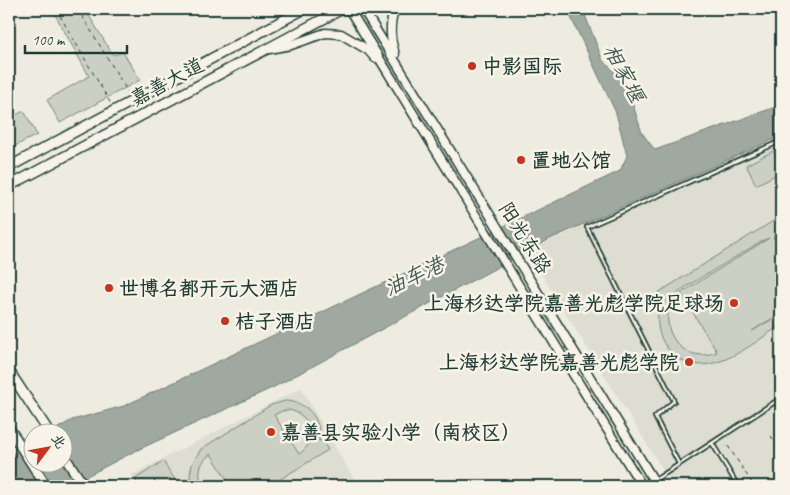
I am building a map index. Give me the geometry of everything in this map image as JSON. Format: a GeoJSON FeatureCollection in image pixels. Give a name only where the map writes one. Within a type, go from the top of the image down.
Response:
{"type":"FeatureCollection","features":[{"type":"Feature","properties":{"kind":"main road"},"geometry":{"type":"LineString","coordinates":[[272,26],[275,20],[292,12],[294,9]]}},
{"type":"Feature","properties":{"kind":"main road","name":"嘉善大道"},"geometry":{"type":"LineString","coordinates":[[9,167],[304,9]]}},
{"type":"Feature","properties":{"kind":"main road","name":"嘉善大道"},"geometry":{"type":"LineString","coordinates":[[9,186],[342,9]]}},
{"type":"Feature","properties":{"kind":"main road","name":"阳光东路"},"geometry":{"type":"LineString","coordinates":[[349,9],[642,486]]}},
{"type":"Feature","properties":{"kind":"main road","name":"阳光东路"},"geometry":{"type":"LineString","coordinates":[[363,9],[478,192],[656,483]]}},
{"type":"Feature","properties":{"kind":"main road"},"geometry":{"type":"LineString","coordinates":[[395,9],[392,15],[390,41],[400,67]]}},
{"type":"Feature","properties":{"kind":"main road"},"geometry":{"type":"LineString","coordinates":[[265,50],[291,46],[325,33],[341,34],[368,50],[388,73]]}},
{"type":"Feature","properties":{"kind":"main road"},"geometry":{"type":"LineString","coordinates":[[9,371],[43,422]]}},
{"type":"Feature","properties":{"kind":"main road"},"geometry":{"type":"LineString","coordinates":[[9,428],[46,486]]}},
{"type":"Feature","properties":{"kind":"main road"},"geometry":{"type":"LineString","coordinates":[[72,468],[84,486]]}},
{"type":"Feature","properties":{"kind":"lane"},"geometry":{"type":"LineString","coordinates":[[679,464],[655,417],[674,401],[587,227],[781,141]]}},
{"type":"Feature","properties":{"kind":"lane"},"geometry":{"type":"LineString","coordinates":[[656,483],[679,464],[781,398]]}},
{"type":"Feature","properties":{"kind":"lane"},"geometry":{"type":"LineString","coordinates":[[712,443],[738,486]]}},
{"type":"Feature","properties":{"kind":"path"},"geometry":{"type":"LineString","coordinates":[[56,9],[115,111]]}},
{"type":"Feature","properties":{"kind":"path"},"geometry":{"type":"LineString","coordinates":[[78,9],[132,101]]}},
{"type":"Feature","properties":{"kind":"path"},"geometry":{"type":"LineString","coordinates":[[771,436],[781,451]]}},
{"type":"Feature","properties":{"kind":"path"},"geometry":{"type":"LineString","coordinates":[[728,446],[754,486]]}},
{"type":"Feature","properties":{"kind":"shaded area"},"geometry":{"type":"Polygon","coordinates":[[[52,9],[85,9],[113,55],[123,52],[140,80],[60,123],[47,100],[89,76],[52,9]]]}},
{"type":"Feature","properties":{"kind":"shaded area"},"geometry":{"type":"Polygon","coordinates":[[[24,111],[37,135],[9,149],[9,118],[24,111]]]}},
{"type":"Feature","properties":{"kind":"shaded area","name":"上海杉达学院嘉善光彪学院"},"geometry":{"type":"Polygon","coordinates":[[[781,136],[781,486],[673,486],[527,251],[781,136]]]}},
{"type":"Feature","properties":{"kind":"shaded area"},"geometry":{"type":"Polygon","coordinates":[[[773,151],[781,167],[781,172],[756,185],[746,165],[773,151]]]}},
{"type":"Feature","properties":{"kind":"shaded area","name":"上海杉达学院嘉善光彪学院足球场"},"geometry":{"type":"Polygon","coordinates":[[[778,218],[781,224],[781,237],[773,237],[781,251],[781,313],[752,331],[781,314],[781,325],[741,352],[711,364],[696,365],[681,360],[668,349],[662,339],[658,322],[660,305],[653,296],[778,218]],[[769,238],[684,288],[674,299],[669,311],[668,324],[672,336],[679,346],[690,352],[702,355],[717,352],[681,293],[769,238]]]}},
{"type":"Feature","properties":{"kind":"shaded area","name":"嘉善县实验小学（南校区）"},"geometry":{"type":"Polygon","coordinates":[[[301,388],[358,486],[137,486],[131,475],[301,388]]]}},
{"type":"Feature","properties":{"kind":"shaded area"},"geometry":{"type":"Polygon","coordinates":[[[285,401],[300,404],[306,408],[318,425],[319,441],[322,440],[328,450],[269,486],[231,486],[211,454],[204,461],[200,469],[203,486],[193,486],[190,475],[192,464],[201,449],[271,405],[285,401]],[[289,410],[274,415],[299,454],[305,449],[311,436],[308,423],[297,413],[289,410]]]}},
{"type":"Feature","properties":{"kind":"shaded area"},"geometry":{"type":"Polygon","coordinates":[[[163,461],[179,486],[139,486],[135,479],[163,461]]]}},
{"type":"Feature","properties":{"kind":"water","name":"油车港"},"geometry":{"type":"Polygon","coordinates":[[[567,9],[583,10],[603,61],[614,71],[632,102],[642,133],[655,150],[781,105],[781,136],[550,239],[274,387],[133,452],[68,486],[9,486],[9,456],[22,449],[22,472],[72,472],[72,422],[68,422],[72,420],[124,406],[620,171],[627,156],[616,113],[567,9]]]}},
{"type":"Feature","properties":{"kind":"place","name":"中影国际"},"geometry":{"type":"Point","coordinates":[472,66]}},
{"type":"Feature","properties":{"kind":"place","name":"置地公馆"},"geometry":{"type":"Point","coordinates":[521,160]}},
{"type":"Feature","properties":{"kind":"place","name":"世博名都开元大酒店"},"geometry":{"type":"Point","coordinates":[109,288]}},
{"type":"Feature","properties":{"kind":"place","name":"上海杉达学院嘉善光彪学院足球场"},"geometry":{"type":"Point","coordinates":[734,303]}},
{"type":"Feature","properties":{"kind":"place","name":"桔子酒店"},"geometry":{"type":"Point","coordinates":[225,321]}},
{"type":"Feature","properties":{"kind":"place","name":"上海杉达学院嘉善光彪学院"},"geometry":{"type":"Point","coordinates":[689,362]}},
{"type":"Feature","properties":{"kind":"place","name":"嘉善县实验小学（南校区）"},"geometry":{"type":"Point","coordinates":[271,432]}},
{"type":"Feature","properties":{"kind":"water label","name":"相家堰"},"geometry":{"type":"Point","coordinates":[624,73]}}]}
